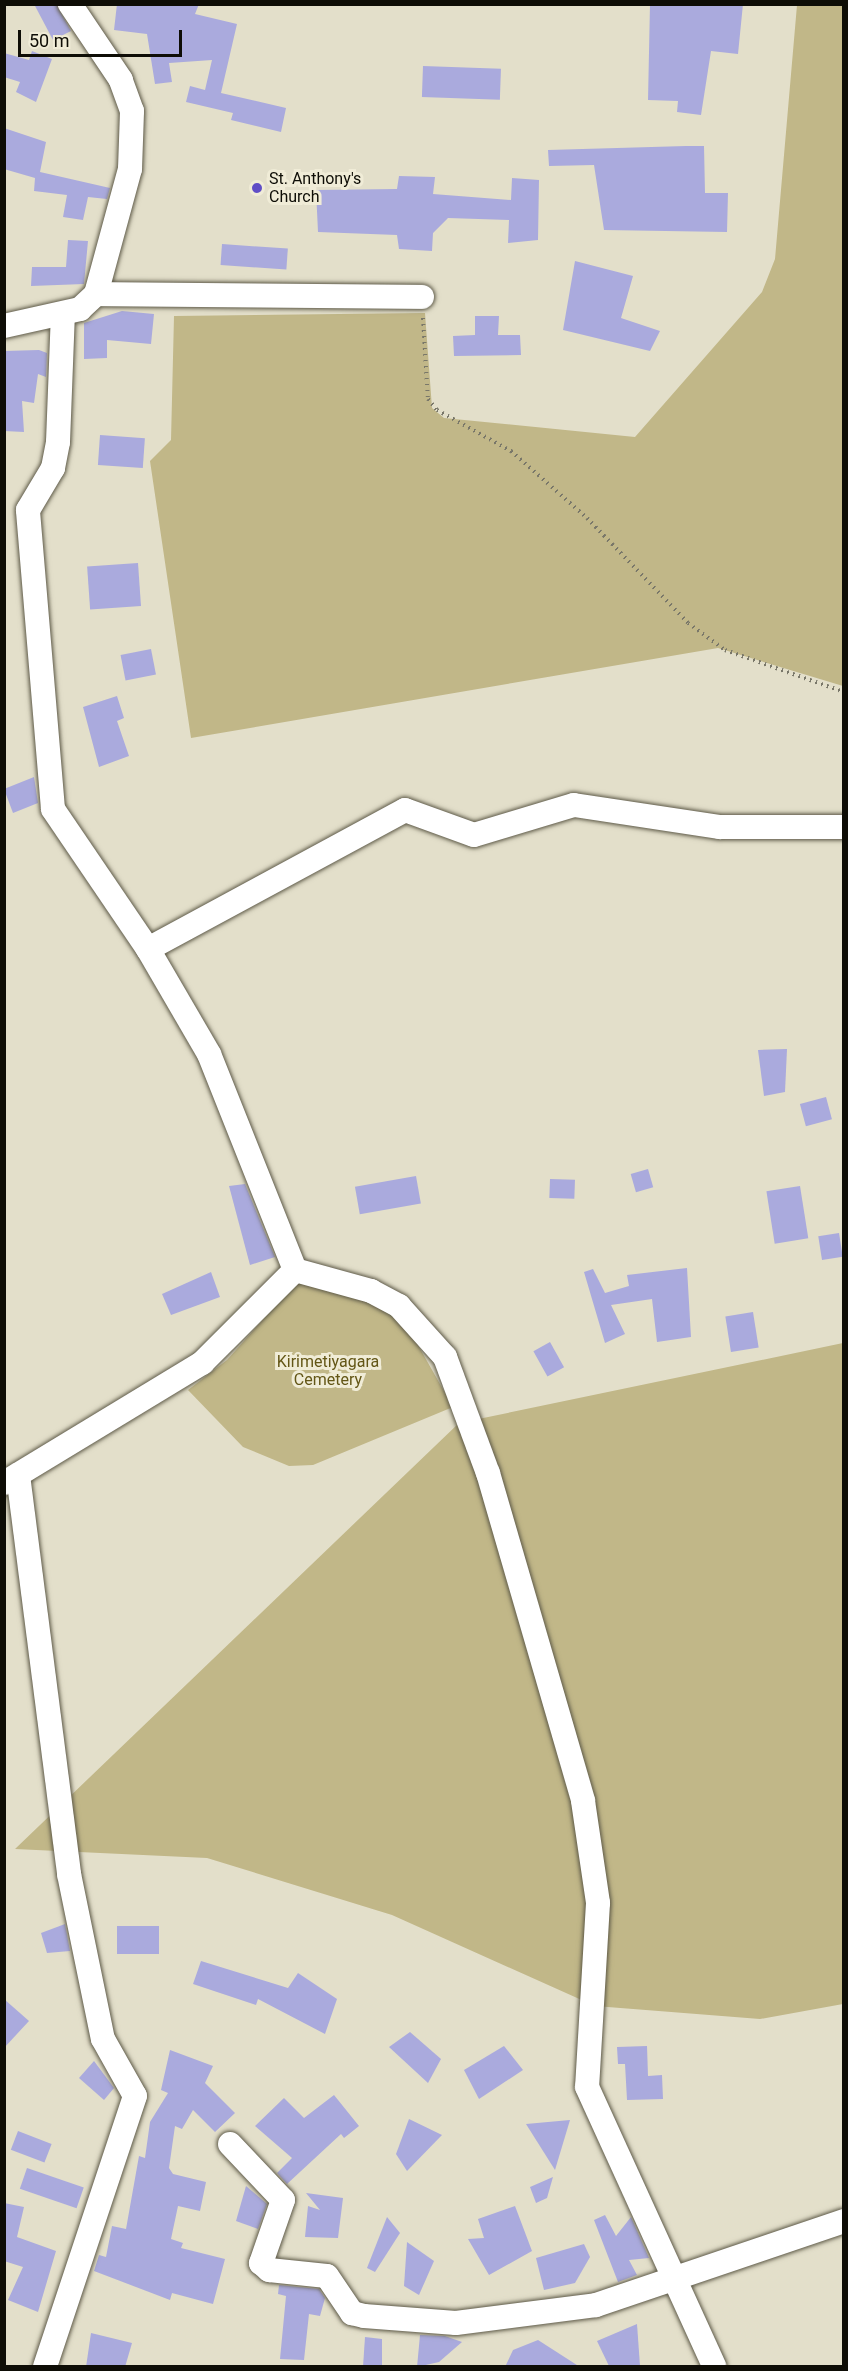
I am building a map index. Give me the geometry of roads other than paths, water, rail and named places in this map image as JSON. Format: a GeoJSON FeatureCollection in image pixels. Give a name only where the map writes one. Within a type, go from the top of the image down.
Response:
{"type":"FeatureCollection","features":[{"type":"Feature","properties":{"kind":"street"},"geometry":{"type":"LineString","coordinates":[[70,4],[121,81],[132,111],[130,169],[96,294]]}},
{"type":"Feature","properties":{"kind":"street"},"geometry":{"type":"LineString","coordinates":[[4,326],[63,314],[96,294],[422,297]]}},
{"type":"Feature","properties":{"kind":"street"},"geometry":{"type":"LineString","coordinates":[[63,314],[58,442],[53,468],[28,510],[53,809],[148,949],[209,1054],[295,1270]]}},
{"type":"Feature","properties":{"kind":"street"},"geometry":{"type":"LineString","coordinates":[[148,949],[405,810],[474,835],[574,805],[720,827],[843,827]]}},
{"type":"Feature","properties":{"kind":"street"},"geometry":{"type":"LineString","coordinates":[[45,2367],[135,2096],[103,2039],[69,1874],[11,1479],[202,1363],[295,1270]]}},
{"type":"Feature","properties":{"kind":"street"},"geometry":{"type":"LineString","coordinates":[[295,1270],[371,1291],[399,1306],[445,1357],[488,1473],[583,1801],[598,1903],[587,2087],[678,2277],[714,2367]]}},
{"type":"Feature","properties":{"kind":"street"},"geometry":{"type":"LineString","coordinates":[[230,2144],[283,2200],[261,2263],[269,2270],[327,2276],[352,2313],[364,2316],[456,2323],[531,2317],[596,2305],[843,2221]]}},
{"type":"Feature","properties":{"kind":"place","name":"St. Anthony's Church"},"geometry":{"type":"Point","coordinates":[257,188]}},
{"type":"Feature","properties":{"kind":"park label","name":"Kirimetiyagara Cemetery"},"geometry":{"type":"Point","coordinates":[328,1371]}}]}
